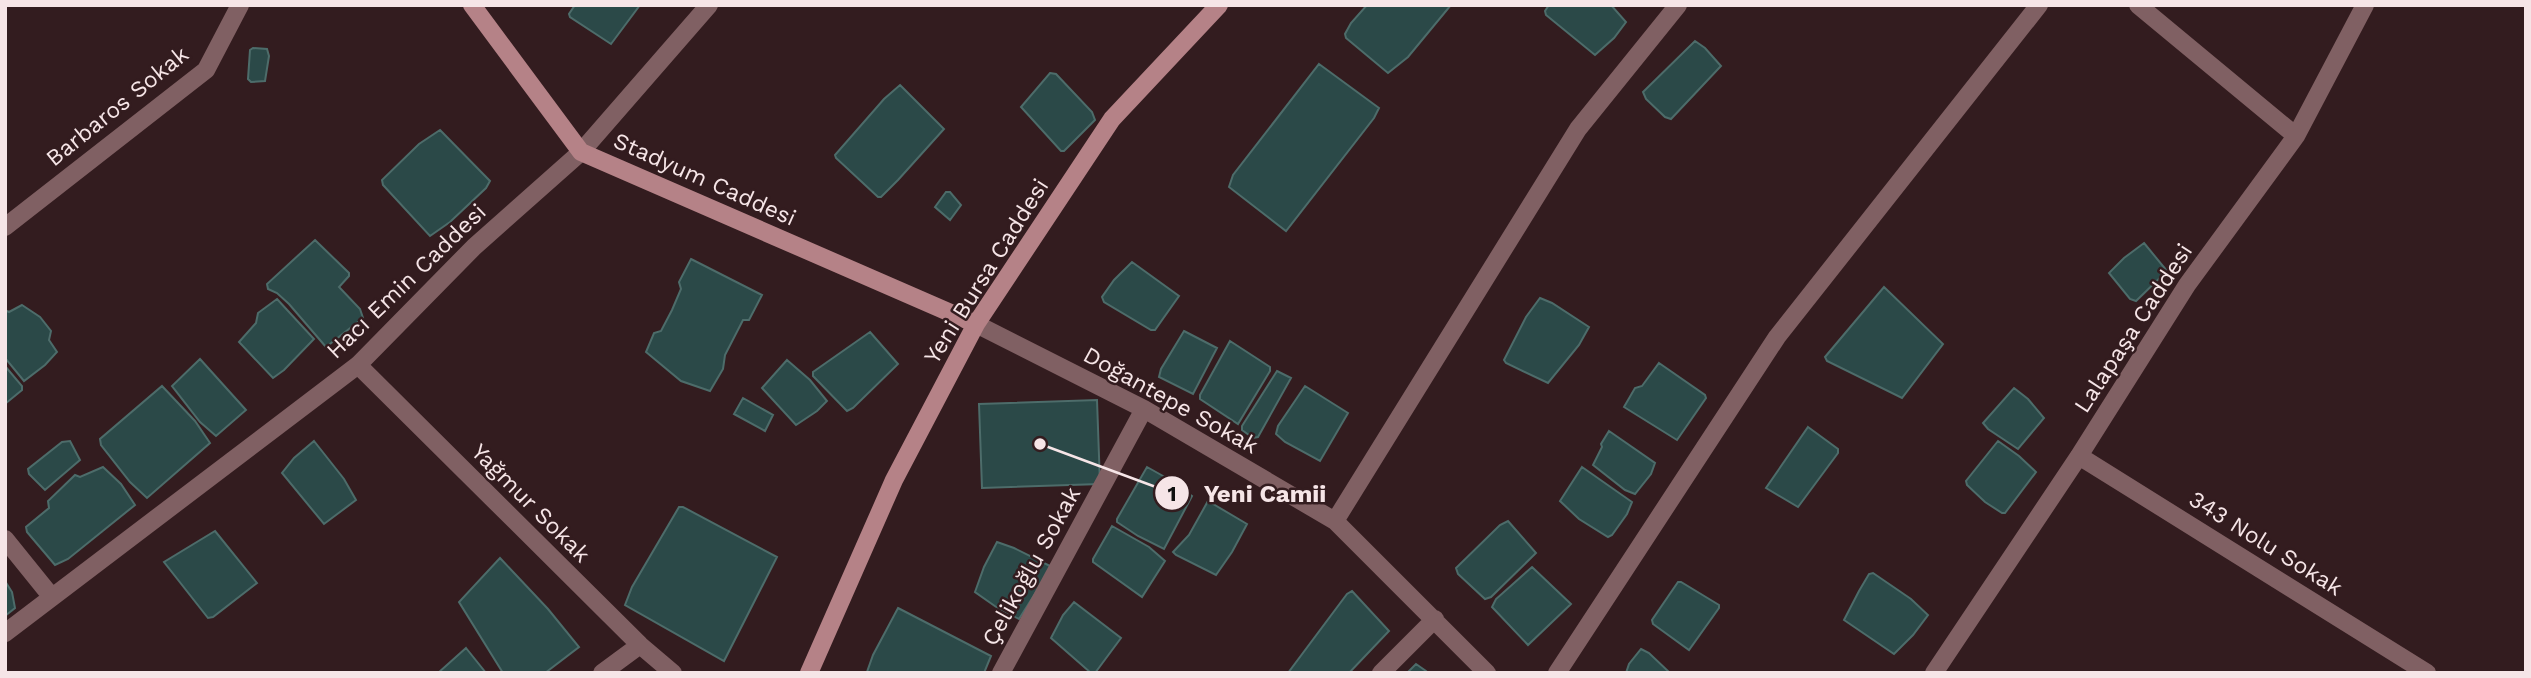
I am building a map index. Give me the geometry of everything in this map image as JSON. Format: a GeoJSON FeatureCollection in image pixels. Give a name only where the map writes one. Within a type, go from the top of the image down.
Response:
{"type":"FeatureCollection","features":[{"type":"Feature","properties":{"kind":"main road","name":"Stadyum Caddesi"},"geometry":{"type":"LineString","coordinates":[[472,5],[581,152],[976,324]]}},
{"type":"Feature","properties":{"kind":"main road","name":"Yeni Bursa Caddesi"},"geometry":{"type":"LineString","coordinates":[[809,673],[894,480],[976,324],[1112,119],[1219,5]]}},
{"type":"Feature","properties":{"kind":"street","name":"Barbaros Sokak"},"geometry":{"type":"LineString","coordinates":[[5,227],[206,70],[240,5]]}},
{"type":"Feature","properties":{"kind":"street","name":"Hacı Emin Caddesi"},"geometry":{"type":"LineString","coordinates":[[5,633],[358,365],[474,247],[581,152],[709,5]]}},
{"type":"Feature","properties":{"kind":"street"},"geometry":{"type":"LineString","coordinates":[[1335,522],[1578,130],[1678,5]]}},
{"type":"Feature","properties":{"kind":"street"},"geometry":{"type":"LineString","coordinates":[[1557,673],[1777,337],[2039,5]]}},
{"type":"Feature","properties":{"kind":"street"},"geometry":{"type":"LineString","coordinates":[[2138,5],[2296,136]]}},
{"type":"Feature","properties":{"kind":"street","name":"Lalapaşa Caddesi"},"geometry":{"type":"LineString","coordinates":[[1934,673],[2079,456],[2187,285],[2296,136],[2365,5]]}},
{"type":"Feature","properties":{"kind":"street","name":"Doğantepe Sokak"},"geometry":{"type":"LineString","coordinates":[[976,324],[1144,410],[1335,522],[1487,673]]}},
{"type":"Feature","properties":{"kind":"street","name":"Yağmur Sokak"},"geometry":{"type":"LineString","coordinates":[[358,365],[640,645],[673,673]]}},
{"type":"Feature","properties":{"kind":"street","name":"Çelikoğlu Sokak"},"geometry":{"type":"LineString","coordinates":[[1001,673],[1144,410]]}},
{"type":"Feature","properties":{"kind":"street","name":"343 Nolu Sokak"},"geometry":{"type":"LineString","coordinates":[[2079,456],[2427,673]]}},
{"type":"Feature","properties":{"kind":"street"},"geometry":{"type":"LineString","coordinates":[[5,539],[51,596]]}},
{"type":"Feature","properties":{"kind":"street"},"geometry":{"type":"LineString","coordinates":[[1381,673],[1435,619]]}},
{"type":"Feature","properties":{"kind":"street"},"geometry":{"type":"LineString","coordinates":[[603,673],[640,645]]}},
{"type":"Feature","properties":{"kind":"building"},"geometry":{"type":"Polygon","coordinates":[[[575,5],[640,5],[611,44],[570,17],[575,5]]]}},
{"type":"Feature","properties":{"kind":"building"},"geometry":{"type":"Polygon","coordinates":[[[1367,5],[1451,5],[1408,57],[1388,73],[1346,38],[1345,34],[1351,23],[1367,5]]]}},
{"type":"Feature","properties":{"kind":"building"},"geometry":{"type":"Polygon","coordinates":[[[1549,5],[1611,5],[1626,22],[1614,38],[1595,55],[1546,15],[1545,11],[1549,5]]]}},
{"type":"Feature","properties":{"kind":"building"},"geometry":{"type":"Polygon","coordinates":[[[1695,41],[1721,66],[1671,119],[1665,117],[1646,99],[1643,92],[1695,41]]]}},
{"type":"Feature","properties":{"kind":"building"},"geometry":{"type":"Polygon","coordinates":[[[267,49],[269,56],[265,81],[251,82],[248,79],[250,50],[267,49]]]}},
{"type":"Feature","properties":{"kind":"building"},"geometry":{"type":"Polygon","coordinates":[[[1319,64],[1379,108],[1286,231],[1229,187],[1233,175],[1319,64]]]}},
{"type":"Feature","properties":{"kind":"building"},"geometry":{"type":"Polygon","coordinates":[[[1050,73],[1056,74],[1092,112],[1095,120],[1064,151],[1061,151],[1021,107],[1050,73]]]}},
{"type":"Feature","properties":{"kind":"building"},"geometry":{"type":"Polygon","coordinates":[[[900,85],[944,129],[898,180],[878,197],[835,155],[884,99],[900,85]]]}},
{"type":"Feature","properties":{"kind":"building"},"geometry":{"type":"Polygon","coordinates":[[[440,130],[490,181],[450,222],[430,236],[383,185],[382,180],[419,144],[440,130]]]}},
{"type":"Feature","properties":{"kind":"building"},"geometry":{"type":"Polygon","coordinates":[[[946,192],[950,192],[961,205],[950,220],[935,207],[946,192]]]}},
{"type":"Feature","properties":{"kind":"building"},"geometry":{"type":"Polygon","coordinates":[[[315,240],[349,273],[339,287],[360,309],[363,318],[326,347],[289,304],[268,289],[267,284],[315,240]]]}},
{"type":"Feature","properties":{"kind":"building"},"geometry":{"type":"Polygon","coordinates":[[[2144,243],[2167,271],[2136,301],[2130,299],[2109,273],[2144,243]]]}},
{"type":"Feature","properties":{"kind":"building"},"geometry":{"type":"Polygon","coordinates":[[[691,259],[762,295],[749,320],[743,320],[725,355],[723,369],[710,391],[681,381],[646,352],[654,333],[661,331],[672,310],[681,289],[679,282],[691,259]]]}},
{"type":"Feature","properties":{"kind":"building"},"geometry":{"type":"Polygon","coordinates":[[[1132,262],[1179,296],[1155,330],[1104,302],[1102,297],[1132,262]]]}},
{"type":"Feature","properties":{"kind":"building"},"geometry":{"type":"Polygon","coordinates":[[[1884,287],[1943,344],[1902,398],[1827,361],[1825,357],[1884,287]]]}},
{"type":"Feature","properties":{"kind":"building"},"geometry":{"type":"Polygon","coordinates":[[[1540,298],[1589,327],[1579,345],[1548,383],[1504,360],[1526,317],[1540,298]]]}},
{"type":"Feature","properties":{"kind":"building"},"geometry":{"type":"Polygon","coordinates":[[[277,299],[314,339],[273,378],[239,342],[256,323],[258,313],[277,299]]]}},
{"type":"Feature","properties":{"kind":"building"},"geometry":{"type":"Polygon","coordinates":[[[22,305],[40,317],[51,331],[49,340],[57,352],[24,381],[5,358],[5,310],[9,312],[22,305]]]}},
{"type":"Feature","properties":{"kind":"building"},"geometry":{"type":"Polygon","coordinates":[[[1184,331],[1217,348],[1193,394],[1159,377],[1184,331]]]}},
{"type":"Feature","properties":{"kind":"building"},"geometry":{"type":"Polygon","coordinates":[[[870,332],[898,364],[847,411],[813,376],[813,372],[870,332]]]}},
{"type":"Feature","properties":{"kind":"building"},"geometry":{"type":"Polygon","coordinates":[[[1230,341],[1270,367],[1238,424],[1200,399],[1230,341]]]}},
{"type":"Feature","properties":{"kind":"building"},"geometry":{"type":"Polygon","coordinates":[[[200,359],[246,410],[216,436],[200,422],[172,386],[200,359]]]}},
{"type":"Feature","properties":{"kind":"building"},"geometry":{"type":"Polygon","coordinates":[[[787,360],[810,380],[827,401],[796,425],[762,388],[787,360]]]}},
{"type":"Feature","properties":{"kind":"building"},"geometry":{"type":"Polygon","coordinates":[[[1659,363],[1706,398],[1677,440],[1624,407],[1635,388],[1642,386],[1659,363]]]}},
{"type":"Feature","properties":{"kind":"building"},"geometry":{"type":"Polygon","coordinates":[[[5,366],[22,386],[22,390],[5,404],[5,366]]]}},
{"type":"Feature","properties":{"kind":"building"},"geometry":{"type":"Polygon","coordinates":[[[1277,371],[1291,378],[1258,437],[1253,438],[1242,430],[1242,426],[1277,371]]]}},
{"type":"Feature","properties":{"kind":"building"},"geometry":{"type":"Polygon","coordinates":[[[162,386],[195,421],[210,443],[147,498],[130,482],[101,445],[100,439],[162,386]]]}},
{"type":"Feature","properties":{"kind":"building"},"geometry":{"type":"Polygon","coordinates":[[[1305,386],[1348,413],[1320,461],[1285,442],[1276,434],[1278,426],[1305,386]]]}},
{"type":"Feature","properties":{"kind":"building"},"geometry":{"type":"Polygon","coordinates":[[[2014,388],[2028,399],[2044,418],[2018,449],[1983,423],[2014,388]]]}},
{"type":"Feature","properties":{"kind":"building"},"geometry":{"type":"Polygon","coordinates":[[[743,398],[773,415],[765,431],[734,414],[743,398]]]}},
{"type":"Feature","properties":{"kind":"building"},"geometry":{"type":"Polygon","coordinates":[[[1097,400],[1100,484],[982,488],[979,404],[1097,400]]]}},
{"type":"Feature","properties":{"kind":"building"},"geometry":{"type":"Polygon","coordinates":[[[1808,427],[1838,449],[1838,453],[1798,507],[1766,488],[1808,427]]]}},
{"type":"Feature","properties":{"kind":"building"},"geometry":{"type":"Polygon","coordinates":[[[1609,431],[1655,463],[1651,474],[1635,494],[1625,490],[1593,465],[1609,431]]]}},
{"type":"Feature","properties":{"kind":"building"},"geometry":{"type":"Polygon","coordinates":[[[70,441],[80,460],[45,490],[29,474],[28,469],[62,442],[70,441]]]}},
{"type":"Feature","properties":{"kind":"building"},"geometry":{"type":"Polygon","coordinates":[[[314,441],[344,479],[356,500],[324,524],[282,473],[294,458],[314,441]]]}},
{"type":"Feature","properties":{"kind":"building"},"geometry":{"type":"Polygon","coordinates":[[[1998,441],[2036,472],[2005,513],[1985,502],[1966,481],[1998,441]]]}},
{"type":"Feature","properties":{"kind":"building"},"geometry":{"type":"Polygon","coordinates":[[[103,467],[121,484],[135,505],[68,559],[55,565],[27,532],[26,527],[49,508],[48,501],[75,475],[80,477],[103,467]]]}},
{"type":"Feature","properties":{"kind":"building"},"geometry":{"type":"Polygon","coordinates":[[[1147,467],[1192,496],[1164,549],[1117,522],[1147,467]]]}},
{"type":"Feature","properties":{"kind":"building"},"geometry":{"type":"Polygon","coordinates":[[[1582,467],[1632,502],[1627,514],[1608,537],[1579,519],[1560,501],[1582,467]]]}},
{"type":"Feature","properties":{"kind":"building"},"geometry":{"type":"Polygon","coordinates":[[[1208,501],[1247,524],[1216,575],[1173,552],[1189,535],[1208,501]]]}},
{"type":"Feature","properties":{"kind":"building"},"geometry":{"type":"Polygon","coordinates":[[[679,507],[777,557],[724,661],[625,605],[632,587],[679,507]]]}},
{"type":"Feature","properties":{"kind":"building"},"geometry":{"type":"Polygon","coordinates":[[[1508,521],[1536,553],[1491,597],[1485,599],[1458,574],[1456,568],[1500,525],[1508,521]]]}},
{"type":"Feature","properties":{"kind":"building"},"geometry":{"type":"Polygon","coordinates":[[[1112,526],[1149,547],[1165,561],[1142,597],[1093,562],[1112,526]]]}},
{"type":"Feature","properties":{"kind":"building"},"geometry":{"type":"Polygon","coordinates":[[[215,531],[257,583],[208,618],[164,562],[215,531]]]}},
{"type":"Feature","properties":{"kind":"building"},"geometry":{"type":"Polygon","coordinates":[[[997,542],[1052,567],[1019,619],[975,592],[997,542]]]}},
{"type":"Feature","properties":{"kind":"building"},"geometry":{"type":"Polygon","coordinates":[[[500,558],[579,647],[545,673],[503,673],[459,602],[500,558]]]}},
{"type":"Feature","properties":{"kind":"building"},"geometry":{"type":"Polygon","coordinates":[[[1532,567],[1571,604],[1528,645],[1492,607],[1496,599],[1532,567]]]}},
{"type":"Feature","properties":{"kind":"building"},"geometry":{"type":"Polygon","coordinates":[[[1873,573],[1911,599],[1928,615],[1894,654],[1844,620],[1869,574],[1873,573]]]}},
{"type":"Feature","properties":{"kind":"building"},"geometry":{"type":"Polygon","coordinates":[[[5,581],[12,592],[15,608],[5,616],[5,581]]]}},
{"type":"Feature","properties":{"kind":"building"},"geometry":{"type":"Polygon","coordinates":[[[1678,582],[1719,605],[1689,650],[1653,624],[1652,620],[1678,582]]]}},
{"type":"Feature","properties":{"kind":"building"},"geometry":{"type":"Polygon","coordinates":[[[1352,591],[1389,631],[1349,673],[1288,673],[1347,594],[1352,591]]]}},
{"type":"Feature","properties":{"kind":"building"},"geometry":{"type":"Polygon","coordinates":[[[1074,602],[1121,638],[1095,673],[1091,673],[1051,638],[1063,615],[1074,602]]]}},
{"type":"Feature","properties":{"kind":"building"},"geometry":{"type":"Polygon","coordinates":[[[898,608],[991,656],[984,673],[867,672],[898,608]]]}},
{"type":"Feature","properties":{"kind":"building"},"geometry":{"type":"Polygon","coordinates":[[[466,648],[486,673],[438,673],[466,648]]]}},
{"type":"Feature","properties":{"kind":"building"},"geometry":{"type":"Polygon","coordinates":[[[1641,649],[1670,673],[1626,673],[1629,664],[1641,649]]]}},
{"type":"Feature","properties":{"kind":"building"},"geometry":{"type":"Polygon","coordinates":[[[1416,664],[1426,671],[1428,673],[1407,673],[1416,664]]]}},
{"type":"Feature","properties":{"kind":"place","name":"Yeni Camii"},"geometry":{"type":"Point","coordinates":[1040,444]}}]}
